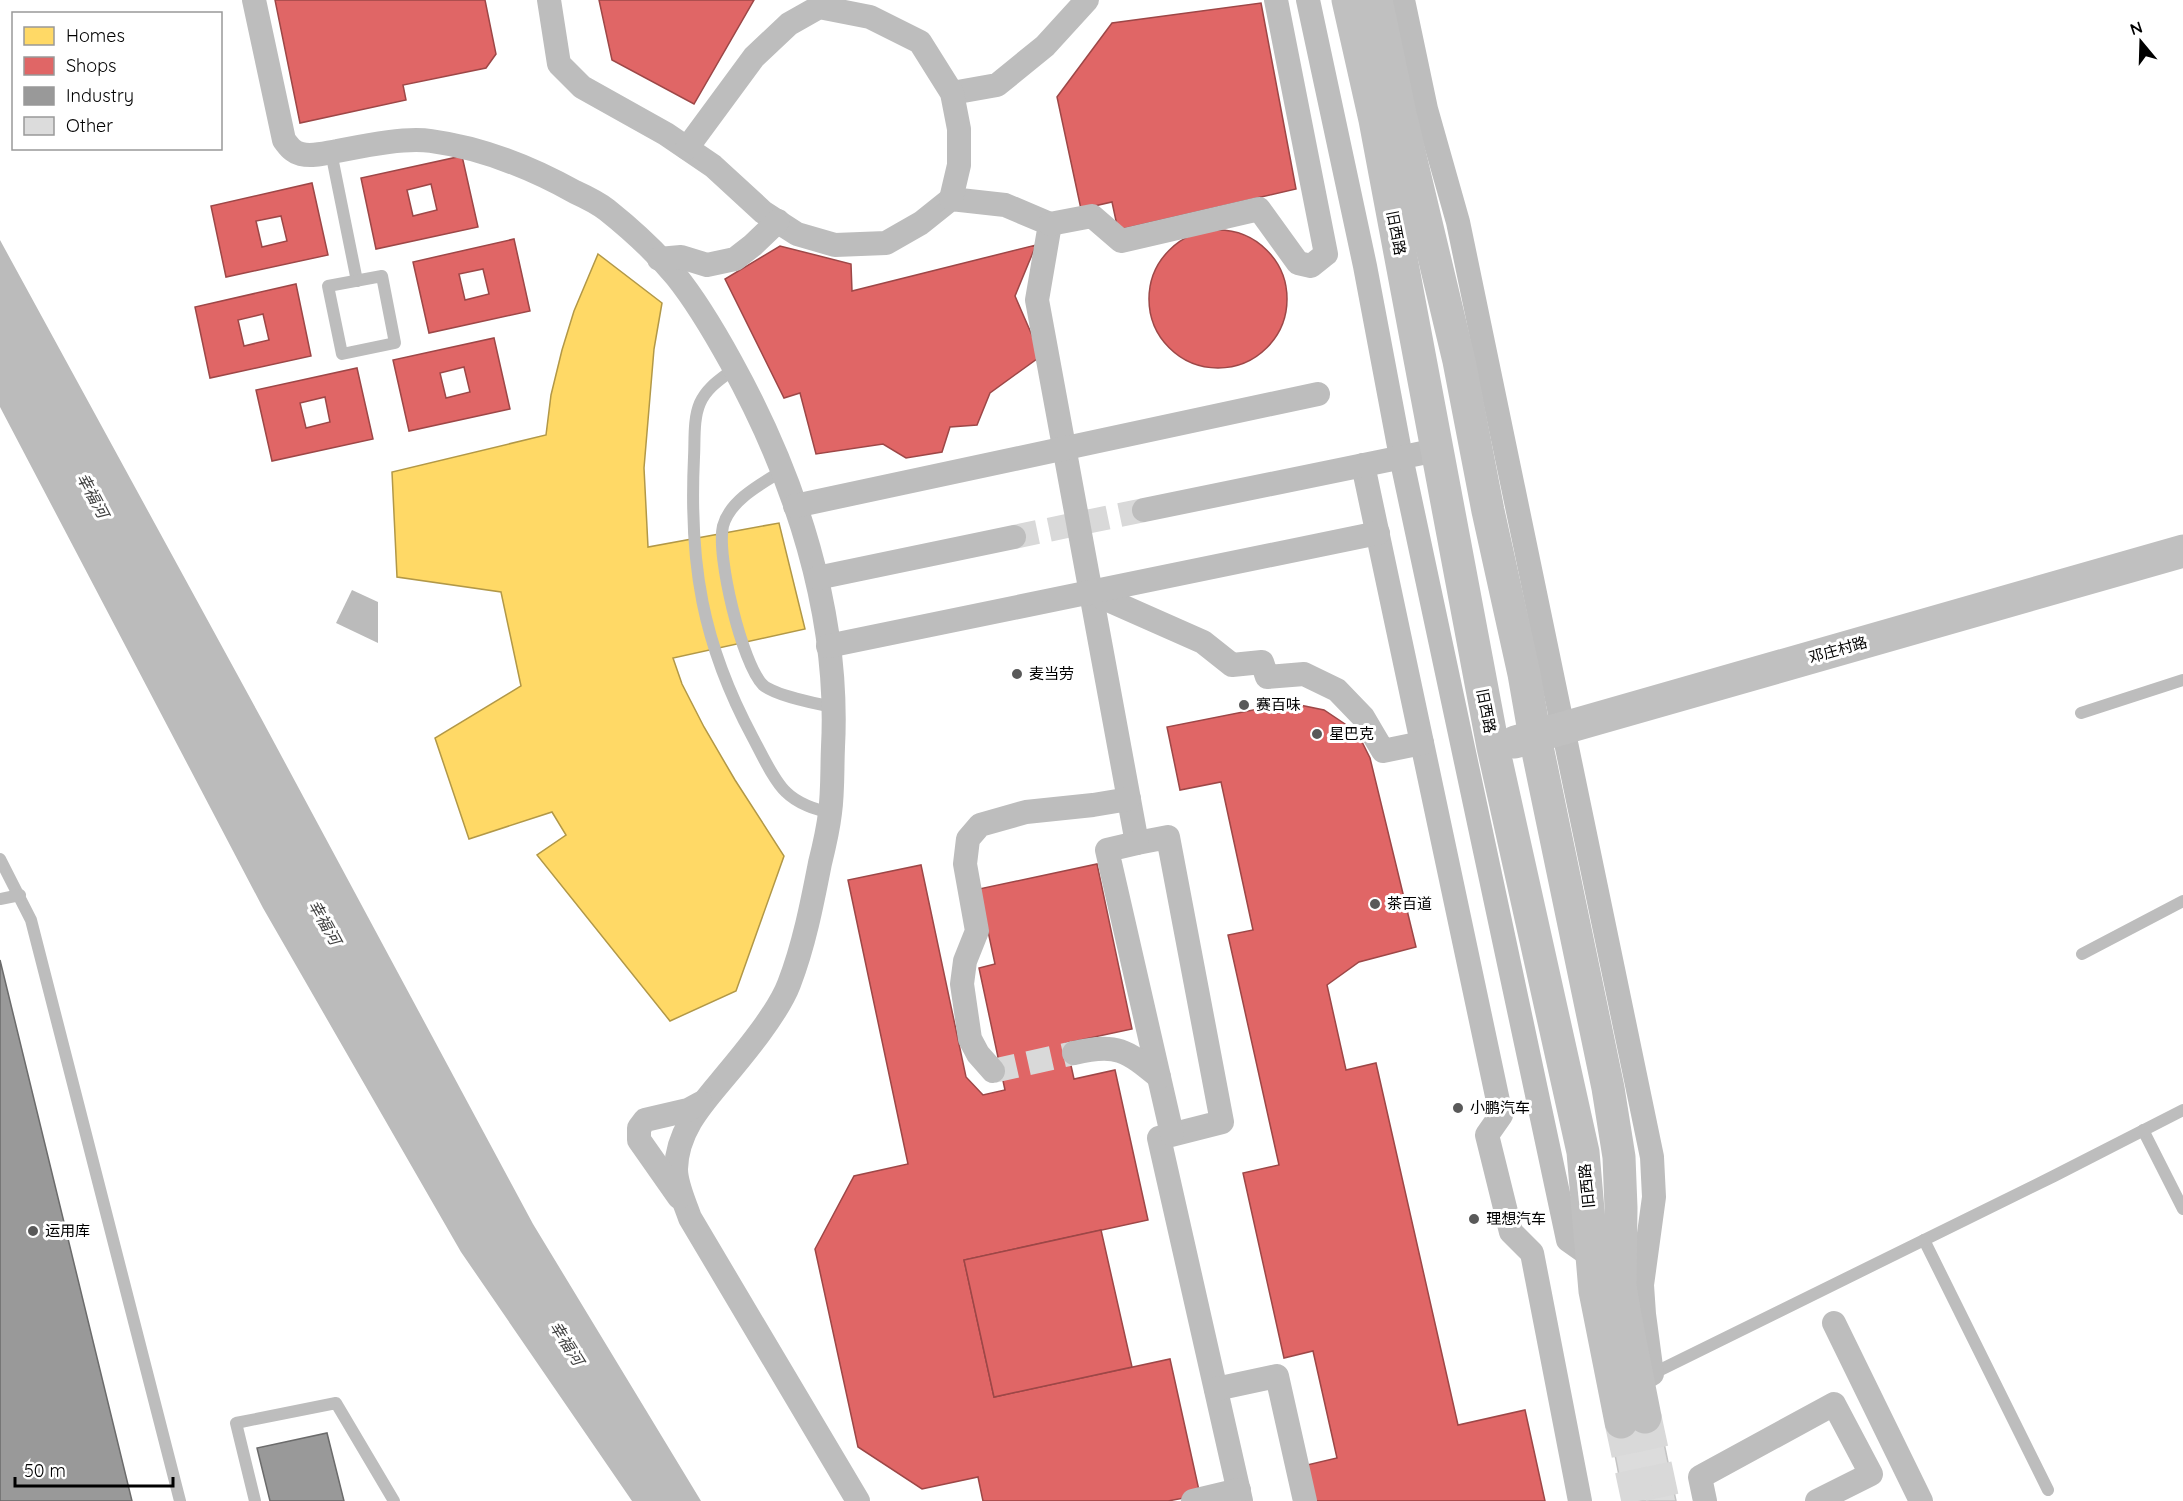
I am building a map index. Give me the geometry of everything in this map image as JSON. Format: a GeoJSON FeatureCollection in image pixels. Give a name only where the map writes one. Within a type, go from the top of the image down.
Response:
{"type":"FeatureCollection","features":[{"type":"Feature","properties":{"kind":"main road","name":"旧西路"},"geometry":{"type":"LineString","coordinates":[[1348,0],[1375,120],[1493,747],[1583,1152],[1595,1291],[1633,1419],[1645,1376],[1620,1286],[1621,1208],[1617,1135],[1550,733],[1524,674],[1488,511],[1459,361],[1400,114],[1376,0]]}},
{"type":"Feature","properties":{"kind":"main road","name":"邓庄村路"},"geometry":{"type":"LineString","coordinates":[[1493,747],[1550,733],[2183,551]]}},
{"type":"Feature","properties":{"kind":"street"},"geometry":{"type":"LineString","coordinates":[[254,0],[284,140],[292,150],[303,155],[375,144],[426,140],[459,146],[509,160],[548,176],[604,207],[641,239],[677,277],[716,334],[753,402],[782,471],[806,537],[817,578],[828,646],[834,740],[830,813],[804,939],[788,988],[757,1037],[701,1103],[685,1130],[676,1170],[690,1218],[858,1501]]}},
{"type":"Feature","properties":{"kind":"street"},"geometry":{"type":"LineString","coordinates":[[549,0],[559,64],[582,87],[687,148],[713,166],[763,212],[797,234],[835,245],[886,243],[921,224],[951,199],[959,165],[960,129],[952,93],[920,42],[870,17],[819,7],[789,24],[754,57],[687,148]]}},
{"type":"Feature","properties":{"kind":"street"},"geometry":{"type":"LineString","coordinates":[[952,93],[997,85],[1045,46],[1087,0]]}},
{"type":"Feature","properties":{"kind":"street"},"geometry":{"type":"LineString","coordinates":[[951,199],[1005,205],[1050,224],[1092,216],[1121,241],[1259,209],[1298,263],[1311,266],[1326,254],[1276,0]]}},
{"type":"Feature","properties":{"kind":"street"},"geometry":{"type":"LineString","coordinates":[[1308,0],[1365,266],[1401,457],[1568,1240],[1592,1257]]}},
{"type":"Feature","properties":{"kind":"street"},"geometry":{"type":"LineString","coordinates":[[1403,0],[1426,109],[1458,222],[1503,446],[1550,733]]}},
{"type":"Feature","properties":{"kind":"street"},"geometry":{"type":"LineString","coordinates":[[659,259],[681,257],[707,266],[735,259],[778,221]]}},
{"type":"Feature","properties":{"kind":"street"},"geometry":{"type":"LineString","coordinates":[[1050,224],[1037,300],[1137,843]]}},
{"type":"Feature","properties":{"kind":"street"},"geometry":{"type":"LineString","coordinates":[[795,506],[1318,394]]}},
{"type":"Feature","properties":{"kind":"street"},"geometry":{"type":"LineString","coordinates":[[1144,510],[1437,450]]}},
{"type":"Feature","properties":{"kind":"street"},"geometry":{"type":"LineString","coordinates":[[1363,465],[1501,1115],[1487,1135],[1511,1232],[1532,1253],[1580,1501]]}},
{"type":"Feature","properties":{"kind":"street"},"geometry":{"type":"LineString","coordinates":[[828,646],[1378,533]]}},
{"type":"Feature","properties":{"kind":"street"},"geometry":{"type":"LineString","coordinates":[[817,578],[1014,537]]}},
{"type":"Feature","properties":{"kind":"street"},"geometry":{"type":"LineString","coordinates":[[1090,592],[1203,642],[1232,665],[1262,662],[1267,678],[1304,674],[1337,690],[1363,717],[1383,751],[1422,743]]}},
{"type":"Feature","properties":{"kind":"street"},"geometry":{"type":"LineString","coordinates":[[993,1071],[978,1054],[970,1039],[962,984],[965,961],[977,931],[965,864],[968,840],[980,825],[1026,812],[1129,799]]}},
{"type":"Feature","properties":{"kind":"street"},"geometry":{"type":"LineString","coordinates":[[1172,1134],[1107,850],[1168,837],[1222,1122],[1172,1134],[1159,1137],[1240,1495],[1193,1501]]}},
{"type":"Feature","properties":{"kind":"street"},"geometry":{"type":"LineString","coordinates":[[1074,1053],[1097,1048],[1120,1049],[1159,1077]]}},
{"type":"Feature","properties":{"kind":"street"},"geometry":{"type":"LineString","coordinates":[[686,1207],[639,1140],[639,1128],[645,1120],[688,1110],[701,1103]]}},
{"type":"Feature","properties":{"kind":"street"},"geometry":{"type":"LineString","coordinates":[[1834,1323],[1921,1501]]}},
{"type":"Feature","properties":{"kind":"street"},"geometry":{"type":"LineString","coordinates":[[1216,1389],[1277,1376],[1305,1501]]}},
{"type":"Feature","properties":{"kind":"street"},"geometry":{"type":"LineString","coordinates":[[1705,1501],[1700,1477],[1834,1404],[1871,1474],[1817,1501]]}},
{"type":"Feature","properties":{"kind":"street"},"geometry":{"type":"LineString","coordinates":[[1854,1442],[1885,1428]]}},
{"type":"Feature","properties":{"kind":"lane"},"geometry":{"type":"LineString","coordinates":[[330,152],[357,281]]}},
{"type":"Feature","properties":{"kind":"lane"},"geometry":{"type":"LineString","coordinates":[[382,276],[396,343],[342,354],[328,286],[357,281],[382,276]]}},
{"type":"Feature","properties":{"kind":"lane"},"geometry":{"type":"LineString","coordinates":[[735,368],[709,388],[699,405],[696,428],[693,536],[703,605],[711,640],[726,681],[764,759],[785,792],[806,806],[830,813]]}},
{"type":"Feature","properties":{"kind":"lane"},"geometry":{"type":"LineString","coordinates":[[782,471],[754,488],[735,505],[723,526],[722,552],[733,609],[749,664],[764,686],[811,703],[832,707]]}},
{"type":"Feature","properties":{"kind":"lane"},"geometry":{"type":"LineString","coordinates":[[2081,713],[2183,680]]}},
{"type":"Feature","properties":{"kind":"lane"},"geometry":{"type":"LineString","coordinates":[[0,859],[31,920],[180,1501]]}},
{"type":"Feature","properties":{"kind":"lane"},"geometry":{"type":"LineString","coordinates":[[0,899],[20,895]]}},
{"type":"Feature","properties":{"kind":"lane"},"geometry":{"type":"LineString","coordinates":[[2082,954],[2183,901]]}},
{"type":"Feature","properties":{"kind":"lane"},"geometry":{"type":"LineString","coordinates":[[1645,1376],[2183,1110]]}},
{"type":"Feature","properties":{"kind":"lane"},"geometry":{"type":"LineString","coordinates":[[2143,1130],[2183,1209]]}},
{"type":"Feature","properties":{"kind":"lane"},"geometry":{"type":"LineString","coordinates":[[1924,1240],[2048,1490]]}},
{"type":"Feature","properties":{"kind":"lane"},"geometry":{"type":"LineString","coordinates":[[255,1501],[236,1423],[336,1402],[394,1501]]}},
{"type":"Feature","properties":{"kind":"water","name":"幸福河"},"geometry":{"type":"Polygon","coordinates":[[[0,240],[261,718],[533,1224],[701,1501],[632,1501],[461,1252],[263,908],[0,407],[0,240]]]}},
{"type":"Feature","properties":{"kind":"water"},"geometry":{"type":"Polygon","coordinates":[[[352,590],[378,602],[378,643],[336,623],[352,590]]]}},
{"type":"Feature","properties":{"kind":"building: Homes"},"geometry":{"type":"Polygon","coordinates":[[[598,254],[662,303],[654,349],[644,468],[648,547],[779,523],[805,629],[673,658],[682,684],[704,727],[784,856],[736,991],[670,1021],[537,855],[566,835],[552,812],[469,839],[435,738],[521,686],[501,592],[397,577],[392,472],[546,435],[551,395],[562,350],[574,311],[598,254]]]}},
{"type":"Feature","properties":{"kind":"building: Shops"},"geometry":{"type":"Polygon","coordinates":[[[275,0],[485,0],[496,54],[486,68],[403,85],[406,100],[300,123],[275,0]]]}},
{"type":"Feature","properties":{"kind":"building: Shops"},"geometry":{"type":"Polygon","coordinates":[[[599,0],[754,0],[694,104],[612,60],[599,0]]]}},
{"type":"Feature","properties":{"kind":"building: Shops"},"geometry":{"type":"Polygon","coordinates":[[[1261,3],[1296,189],[1118,230],[1112,202],[1081,209],[1057,97],[1112,23],[1261,3]]]}},
{"type":"Feature","properties":{"kind":"building: Shops"},"geometry":{"type":"Polygon","coordinates":[[[462,156],[478,227],[376,249],[361,178],[462,156]],[[431,184],[407,190],[413,216],[437,210],[431,184]]]}},
{"type":"Feature","properties":{"kind":"building: Shops"},"geometry":{"type":"Polygon","coordinates":[[[312,183],[328,255],[226,277],[211,206],[312,183]],[[281,216],[256,221],[262,247],[287,241],[281,216]]]}},
{"type":"Feature","properties":{"kind":"building: Shops"},"geometry":{"type":"Polygon","coordinates":[[[1218,230],[1244,236],[1256,242],[1266,251],[1275,261],[1281,273],[1287,299],[1281,325],[1275,337],[1266,347],[1256,356],[1244,362],[1218,368],[1192,362],[1180,356],[1170,347],[1161,337],[1155,325],[1149,299],[1155,273],[1161,261],[1170,251],[1180,242],[1192,236],[1218,230]]]}},
{"type":"Feature","properties":{"kind":"building: Shops"},"geometry":{"type":"Polygon","coordinates":[[[514,239],[530,311],[429,333],[413,262],[514,239]],[[483,269],[459,274],[465,300],[489,294],[483,269]]]}},
{"type":"Feature","properties":{"kind":"building: Shops"},"geometry":{"type":"Polygon","coordinates":[[[1036,245],[1015,296],[1041,356],[990,393],[977,425],[950,427],[942,452],[906,458],[883,444],[816,454],[800,393],[784,398],[725,279],[780,246],[851,264],[852,291],[1036,245]]]}},
{"type":"Feature","properties":{"kind":"building: Shops"},"geometry":{"type":"Polygon","coordinates":[[[296,284],[311,356],[210,378],[195,307],[296,284]],[[263,314],[238,320],[244,346],[269,340],[263,314]]]}},
{"type":"Feature","properties":{"kind":"building: Shops"},"geometry":{"type":"Polygon","coordinates":[[[494,338],[510,409],[409,431],[393,360],[494,338]],[[464,367],[440,373],[446,398],[470,392],[464,367]]]}},
{"type":"Feature","properties":{"kind":"building: Shops"},"geometry":{"type":"Polygon","coordinates":[[[357,368],[373,439],[272,461],[256,390],[357,368]],[[325,397],[300,403],[306,428],[330,422],[325,397]]]}},
{"type":"Feature","properties":{"kind":"building: Shops"},"geometry":{"type":"Polygon","coordinates":[[[1295,704],[1324,710],[1345,724],[1362,742],[1370,758],[1416,947],[1359,962],[1327,985],[1346,1070],[1376,1063],[1458,1425],[1525,1410],[1545,1501],[1315,1501],[1307,1465],[1337,1458],[1313,1351],[1284,1358],[1243,1173],[1279,1165],[1228,935],[1253,930],[1221,782],[1180,790],[1167,727],[1278,705],[1295,704]]]}},
{"type":"Feature","properties":{"kind":"building: Shops"},"geometry":{"type":"Polygon","coordinates":[[[1097,864],[1132,1029],[1066,1043],[1074,1079],[1115,1070],[1148,1220],[964,1260],[994,1397],[1170,1359],[1200,1495],[1168,1501],[983,1501],[978,1477],[922,1489],[858,1447],[815,1249],[854,1176],[908,1164],[848,880],[921,865],[966,1077],[983,1095],[1005,1090],[979,968],[995,964],[979,889],[1097,864]]]}},
{"type":"Feature","properties":{"kind":"building: Shops"},"geometry":{"type":"Polygon","coordinates":[[[1101,1230],[1132,1367],[994,1397],[964,1260],[1101,1230]]]}},
{"type":"Feature","properties":{"kind":"building: Industry","name":"运用库"},"geometry":{"type":"Polygon","coordinates":[[[0,960],[132,1501],[0,1501],[0,960]]]}},
{"type":"Feature","properties":{"kind":"building: Industry"},"geometry":{"type":"Polygon","coordinates":[[[327,1433],[344,1501],[270,1501],[257,1448],[327,1433]]]}},
{"type":"Feature","properties":{"kind":"building: Other"},"geometry":{"type":"Polygon","coordinates":[[[1658,1414],[1676,1501],[1624,1501],[1609,1424],[1658,1414]]]}},
{"type":"Feature","properties":{"kind":"tunnel"},"geometry":{"type":"LineString","coordinates":[[1014,537],[1144,510]]}},
{"type":"Feature","properties":{"kind":"tunnel"},"geometry":{"type":"LineString","coordinates":[[993,1071],[1074,1053]]}},
{"type":"Feature","properties":{"kind":"tunnel"},"geometry":{"type":"LineString","coordinates":[[1645,1417],[1663,1501]]}},
{"type":"Feature","properties":{"kind":"tunnel"},"geometry":{"type":"LineString","coordinates":[[1621,1422],[1638,1501]]}},
{"type":"Feature","properties":{"kind":"place","name":"麦当劳"},"geometry":{"type":"Point","coordinates":[1017,674]}},
{"type":"Feature","properties":{"kind":"place","name":"赛百味"},"geometry":{"type":"Point","coordinates":[1244,705]}},
{"type":"Feature","properties":{"kind":"place","name":"星巴克"},"geometry":{"type":"Point","coordinates":[1317,734]}},
{"type":"Feature","properties":{"kind":"place","name":"茶百道"},"geometry":{"type":"Point","coordinates":[1375,904]}},
{"type":"Feature","properties":{"kind":"place","name":"小鹏汽车"},"geometry":{"type":"Point","coordinates":[1458,1108]}},
{"type":"Feature","properties":{"kind":"place","name":"理想汽车"},"geometry":{"type":"Point","coordinates":[1474,1219]}},
{"type":"Feature","properties":{"kind":"place","name":"运用库"},"geometry":{"type":"Point","coordinates":[33,1231]}}]}
